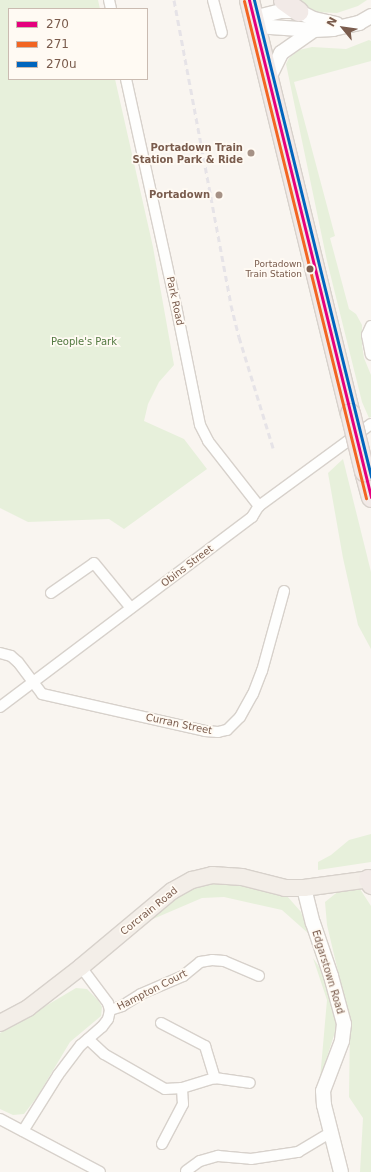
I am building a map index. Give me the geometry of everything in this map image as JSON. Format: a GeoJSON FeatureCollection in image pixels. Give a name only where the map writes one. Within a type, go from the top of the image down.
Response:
{"type":"FeatureCollection","features":[{"type":"Feature","properties":{"kind":"highway"},"geometry":{"type":"LineString","coordinates":[[283,0],[298,11]]}},
{"type":"Feature","properties":{"kind":"highway"},"geometry":{"type":"LineString","coordinates":[[253,15],[371,497]]}},
{"type":"Feature","properties":{"kind":"main road"},"geometry":{"type":"LineString","coordinates":[[253,15],[282,11],[298,11],[324,22],[345,26]]}},
{"type":"Feature","properties":{"kind":"main road"},"geometry":{"type":"LineString","coordinates":[[253,15],[314,30],[359,23],[371,16]]}},
{"type":"Feature","properties":{"kind":"main road"},"geometry":{"type":"LineString","coordinates":[[269,78],[281,53],[288,46],[314,30]]}},
{"type":"Feature","properties":{"kind":"main road","name":"Corcrain Road"},"geometry":{"type":"LineString","coordinates":[[0,1023],[28,1008],[81,968],[172,891],[192,880],[212,875],[242,877],[285,888],[304,888],[370,881]]}},
{"type":"Feature","properties":{"kind":"main road","name":"Edgarstown Road"},"geometry":{"type":"LineString","coordinates":[[304,888],[313,923],[331,976],[344,1024],[342,1041],[323,1091],[324,1104],[341,1172]]}},
{"type":"Feature","properties":{"kind":"street"},"geometry":{"type":"LineString","coordinates":[[213,0],[222,33]]}},
{"type":"Feature","properties":{"kind":"street","name":"Park Road"},"geometry":{"type":"LineString","coordinates":[[126,80],[176,306],[200,425],[208,441],[259,506]]}},
{"type":"Feature","properties":{"kind":"street"},"geometry":{"type":"LineString","coordinates":[[371,326],[367,335],[371,355]]}},
{"type":"Feature","properties":{"kind":"street","name":"Obins Street"},"geometry":{"type":"LineString","coordinates":[[0,707],[252,517],[259,506],[371,424]]}},
{"type":"Feature","properties":{"kind":"street"},"geometry":{"type":"LineString","coordinates":[[51,593],[94,563],[131,608]]}},
{"type":"Feature","properties":{"kind":"street","name":"Curran Street"},"geometry":{"type":"LineString","coordinates":[[0,653],[11,656],[18,662],[42,694],[205,731],[218,732],[226,730],[240,717],[253,694],[262,671],[284,591]]}},
{"type":"Feature","properties":{"kind":"street","name":"Hampton Court"},"geometry":{"type":"LineString","coordinates":[[110,1010],[122,1006],[141,994],[183,976],[200,962],[212,960],[224,961],[259,976]]}},
{"type":"Feature","properties":{"kind":"street"},"geometry":{"type":"LineString","coordinates":[[23,1131],[58,1074],[81,1045],[102,1027],[108,1019],[110,1010],[108,1003],[81,968]]}},
{"type":"Feature","properties":{"kind":"street"},"geometry":{"type":"LineString","coordinates":[[161,1023],[205,1046],[216,1078]]}},
{"type":"Feature","properties":{"kind":"street"},"geometry":{"type":"LineString","coordinates":[[88,1039],[104,1054],[165,1089],[182,1088],[216,1078],[250,1083]]}},
{"type":"Feature","properties":{"kind":"street"},"geometry":{"type":"LineString","coordinates":[[162,1144],[183,1104],[182,1088]]}},
{"type":"Feature","properties":{"kind":"street"},"geometry":{"type":"LineString","coordinates":[[0,1119],[100,1172]]}},
{"type":"Feature","properties":{"kind":"street"},"geometry":{"type":"LineString","coordinates":[[186,1171],[200,1161],[218,1156],[251,1159],[298,1152],[331,1132]]}},
{"type":"Feature","properties":{"kind":"green space","name":"People's Park"},"geometry":{"type":"Polygon","coordinates":[[[0,0],[98,0],[100,8],[8,8],[8,80],[115,80],[153,247],[174,365],[159,382],[148,404],[144,421],[184,439],[207,469],[124,529],[109,519],[28,522],[0,508],[0,0]]]}},
{"type":"Feature","properties":{"kind":"green space"},"geometry":{"type":"Polygon","coordinates":[[[287,0],[367,0],[358,6],[337,13],[315,12],[287,0]]]}},
{"type":"Feature","properties":{"kind":"green space"},"geometry":{"type":"Polygon","coordinates":[[[369,40],[371,41],[371,61],[294,82],[335,236],[330,238],[349,309],[356,314],[362,325],[362,345],[364,358],[371,375],[371,417],[369,418],[362,402],[327,261],[286,64],[289,58],[299,50],[312,47],[346,49],[369,40]]]}},
{"type":"Feature","properties":{"kind":"green space"},"geometry":{"type":"Polygon","coordinates":[[[343,459],[371,572],[371,649],[358,625],[343,558],[328,473],[343,459]]]}},
{"type":"Feature","properties":{"kind":"green space"},"geometry":{"type":"Polygon","coordinates":[[[371,834],[371,862],[318,870],[318,862],[331,855],[349,840],[371,834]]]}},
{"type":"Feature","properties":{"kind":"green space"},"geometry":{"type":"Polygon","coordinates":[[[219,879],[287,896],[301,912],[309,934],[282,910],[224,897],[202,898],[146,922],[191,884],[219,879]]]}},
{"type":"Feature","properties":{"kind":"green space"},"geometry":{"type":"Polygon","coordinates":[[[360,889],[371,906],[371,1172],[360,1172],[363,1118],[349,1097],[350,1022],[327,925],[325,902],[340,890],[360,889]]]}},
{"type":"Feature","properties":{"kind":"green space"},"geometry":{"type":"Polygon","coordinates":[[[313,958],[326,977],[336,1010],[336,1029],[320,1079],[327,1000],[313,958]]]}},
{"type":"Feature","properties":{"kind":"green space"},"geometry":{"type":"Polygon","coordinates":[[[76,988],[87,989],[98,1000],[102,1007],[101,1016],[70,1042],[37,1097],[24,1114],[13,1115],[0,1109],[0,1033],[76,988]]]}},
{"type":"Feature","properties":{"kind":"railway"},"geometry":{"type":"LineString","coordinates":[[174,0],[231,305],[239,337],[274,451]]}},
{"type":"Feature","properties":{"kind":"transit line","name":"270"},"geometry":{"type":"LineString","coordinates":[[249,0],[371,497]]}},
{"type":"Feature","properties":{"kind":"transit line","name":"270u"},"geometry":{"type":"LineString","coordinates":[[254,0],[371,477]]}},
{"type":"Feature","properties":{"kind":"transit line","name":"271"},"geometry":{"type":"LineString","coordinates":[[244,1],[366,498]]}},
{"type":"Feature","properties":{"kind":"place","name":"Portadown Train Station Park & Ride"},"geometry":{"type":"Point","coordinates":[251,153]}},
{"type":"Feature","properties":{"kind":"place","name":"Portadown"},"geometry":{"type":"Point","coordinates":[219,195]}},
{"type":"Feature","properties":{"kind":"place","name":"Portadown Train Station"},"geometry":{"type":"Point","coordinates":[310,269]}}]}
